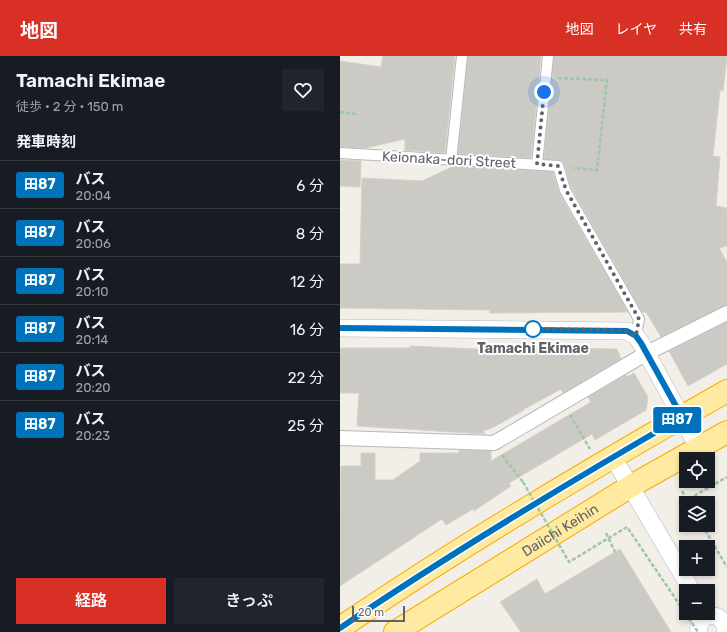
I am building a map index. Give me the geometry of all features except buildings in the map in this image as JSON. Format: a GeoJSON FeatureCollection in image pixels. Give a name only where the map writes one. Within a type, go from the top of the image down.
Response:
{"type":"FeatureCollection","features":[{"type":"Feature","properties":{"kind":"highway"},"geometry":{"type":"LineString","coordinates":[[340,628],[405,584],[606,460],[727,391]]}},
{"type":"Feature","properties":{"kind":"highway","name":"Daiichi Keihin"},"geometry":{"type":"LineString","coordinates":[[396,632],[631,486],[727,432]]}},
{"type":"Feature","properties":{"kind":"street"},"geometry":{"type":"LineString","coordinates":[[451,161],[462,56]]}},
{"type":"Feature","properties":{"kind":"street"},"geometry":{"type":"LineString","coordinates":[[537,164],[548,56]]}},
{"type":"Feature","properties":{"kind":"street","name":"Keionaka-dori Street"},"geometry":{"type":"LineString","coordinates":[[340,153],[451,161],[558,166]]}},
{"type":"Feature","properties":{"kind":"street"},"geometry":{"type":"LineString","coordinates":[[558,166],[566,190],[639,319],[636,336]]}},
{"type":"Feature","properties":{"kind":"street"},"geometry":{"type":"LineString","coordinates":[[340,438],[494,443],[647,353],[727,313]]}},
{"type":"Feature","properties":{"kind":"street"},"geometry":{"type":"LineString","coordinates":[[340,328],[627,331],[636,336],[647,353],[698,447]]}},
{"type":"Feature","properties":{"kind":"street"},"geometry":{"type":"LineString","coordinates":[[606,460],[631,486],[688,584]]}},
{"type":"Feature","properties":{"kind":"street"},"geometry":{"type":"LineString","coordinates":[[715,615],[725,623],[725,632]]}},
{"type":"Feature","properties":{"kind":"street"},"geometry":{"type":"LineString","coordinates":[[698,632],[701,620]]}},
{"type":"Feature","properties":{"kind":"path"},"geometry":{"type":"LineString","coordinates":[[546,77],[608,80],[597,170],[558,166]]}},
{"type":"Feature","properties":{"kind":"path"},"geometry":{"type":"LineString","coordinates":[[340,112],[357,114]]}},
{"type":"Feature","properties":{"kind":"path"},"geometry":{"type":"LineString","coordinates":[[564,403],[606,460]]}},
{"type":"Feature","properties":{"kind":"path"},"geometry":{"type":"LineString","coordinates":[[494,443],[523,482],[569,562],[627,527],[698,632]]}},
{"type":"Feature","properties":{"kind":"path"},"geometry":{"type":"LineString","coordinates":[[697,496],[727,477]]}},
{"type":"Feature","properties":{"kind":"path"},"geometry":{"type":"LineString","coordinates":[[682,491],[685,496]]}},
{"type":"Feature","properties":{"kind":"path"},"geometry":{"type":"LineString","coordinates":[[706,532],[727,567]]}},
{"type":"Feature","properties":{"kind":"path"},"geometry":{"type":"LineString","coordinates":[[606,533],[615,552]]}},
{"type":"Feature","properties":{"kind":"bus line","name":"田87"},"geometry":{"type":"LineString","coordinates":[[340,328],[627,331],[636,336],[641,343],[682,417],[600,464],[417,576],[340,628]]}},
{"type":"Feature","properties":{"kind":"place","name":"Tamachi Ekimae"},"geometry":{"type":"Point","coordinates":[533,329]}},
{"type":"Feature","properties":{"kind":"route"},"geometry":{"type":"LineString","coordinates":[[533,329],[622,330],[636,336],[639,319],[566,190],[558,166],[537,164],[544,92]]}}]}
